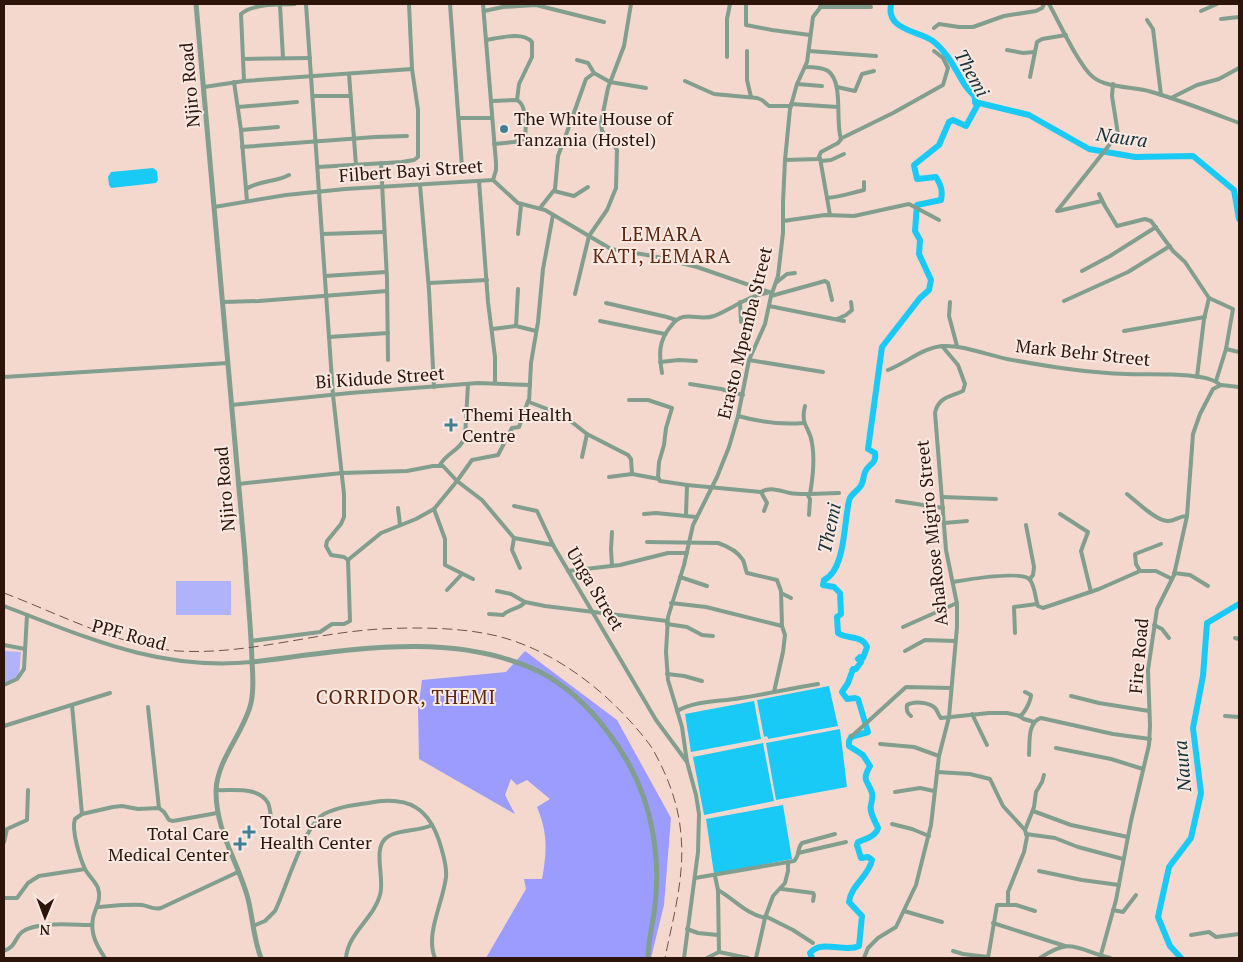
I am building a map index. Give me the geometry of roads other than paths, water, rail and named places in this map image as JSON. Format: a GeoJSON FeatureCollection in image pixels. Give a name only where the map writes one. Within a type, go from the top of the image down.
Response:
{"type":"FeatureCollection","features":[{"type":"Feature","properties":{"kind":"street","name":"Njiro Road"},"geometry":{"type":"LineString","coordinates":[[196,4],[232,406],[252,662],[252,702],[247,717],[219,774],[216,790],[217,813],[246,894],[260,958]]}},
{"type":"Feature","properties":{"kind":"street"},"geometry":{"type":"LineString","coordinates":[[244,80],[241,14],[257,7],[295,4]]}},
{"type":"Feature","properties":{"kind":"street"},"geometry":{"type":"LineString","coordinates":[[306,4],[333,394],[342,473],[344,515],[341,524],[327,541],[326,546],[331,555],[344,557],[348,560]]}},
{"type":"Feature","properties":{"kind":"street"},"geometry":{"type":"LineString","coordinates":[[318,166],[412,161],[418,157],[418,110],[412,69],[409,4]]}},
{"type":"Feature","properties":{"kind":"street"},"geometry":{"type":"LineString","coordinates":[[450,4],[462,167]]}},
{"type":"Feature","properties":{"kind":"street","name":"Filbert Bayi Street"},"geometry":{"type":"LineString","coordinates":[[214,207],[319,191],[493,180],[496,170],[483,4]]}},
{"type":"Feature","properties":{"kind":"street"},"geometry":{"type":"LineString","coordinates":[[575,294],[589,236],[607,210],[617,183],[617,150],[600,126],[610,82],[624,46],[631,4]]}},
{"type":"Feature","properties":{"kind":"street"},"geometry":{"type":"LineString","coordinates":[[727,57],[727,18],[730,4]]}},
{"type":"Feature","properties":{"kind":"street"},"geometry":{"type":"LineString","coordinates":[[746,4],[746,25],[810,35]]}},
{"type":"Feature","properties":{"kind":"street"},"geometry":{"type":"LineString","coordinates":[[934,28],[940,24],[959,27],[973,26],[1014,14],[1036,11],[1042,8],[1044,4]]}},
{"type":"Feature","properties":{"kind":"street"},"geometry":{"type":"LineString","coordinates":[[1049,4],[1087,71],[1093,77],[1113,84],[1151,91],[1239,123]]}},
{"type":"Feature","properties":{"kind":"street"},"geometry":{"type":"LineString","coordinates":[[1201,11],[1217,4]]}},
{"type":"Feature","properties":{"kind":"street"},"geometry":{"type":"LineString","coordinates":[[280,5],[283,58]]}},
{"type":"Feature","properties":{"kind":"street"},"geometry":{"type":"LineString","coordinates":[[484,11],[503,7],[536,5],[604,22]]}},
{"type":"Feature","properties":{"kind":"street"},"geometry":{"type":"LineString","coordinates":[[821,5],[868,6]]}},
{"type":"Feature","properties":{"kind":"street","name":"Erasto Mpemba Street"},"geometry":{"type":"LineString","coordinates":[[684,958],[698,852],[698,808],[687,762],[684,738],[667,674],[667,622],[696,517],[724,460],[738,416],[749,360],[764,328],[771,294],[776,284],[782,256],[785,160],[791,105],[796,84],[805,67],[813,18],[821,5]]}},
{"type":"Feature","properties":{"kind":"street"},"geometry":{"type":"LineString","coordinates":[[1221,19],[1239,17]]}},
{"type":"Feature","properties":{"kind":"street"},"geometry":{"type":"LineString","coordinates":[[1148,20],[1153,30],[1156,44],[1161,95]]}},
{"type":"Feature","properties":{"kind":"street"},"geometry":{"type":"LineString","coordinates":[[1030,77],[1036,44],[1039,40],[1066,35]]}},
{"type":"Feature","properties":{"kind":"street"},"geometry":{"type":"LineString","coordinates":[[486,40],[518,36],[525,37],[532,42],[532,57],[518,84],[517,100]]}},
{"type":"Feature","properties":{"kind":"street"},"geometry":{"type":"LineString","coordinates":[[1007,50],[1023,53],[1035,52]]}},
{"type":"Feature","properties":{"kind":"street"},"geometry":{"type":"LineString","coordinates":[[748,51],[747,80],[751,97]]}},
{"type":"Feature","properties":{"kind":"street"},"geometry":{"type":"LineString","coordinates":[[809,51],[876,56]]}},
{"type":"Feature","properties":{"kind":"street"},"geometry":{"type":"LineString","coordinates":[[830,215],[820,160],[821,152],[838,143],[841,139],[943,85],[948,68],[942,58],[934,51]]}},
{"type":"Feature","properties":{"kind":"street"},"geometry":{"type":"LineString","coordinates":[[242,59],[310,58]]}},
{"type":"Feature","properties":{"kind":"street"},"geometry":{"type":"LineString","coordinates":[[576,60],[588,63],[594,73],[610,82],[646,88]]}},
{"type":"Feature","properties":{"kind":"street"},"geometry":{"type":"LineString","coordinates":[[805,67],[828,71],[837,87],[838,132],[841,139]]}},
{"type":"Feature","properties":{"kind":"street"},"geometry":{"type":"LineString","coordinates":[[1171,98],[1197,85],[1219,80],[1239,68]]}},
{"type":"Feature","properties":{"kind":"street"},"geometry":{"type":"LineString","coordinates":[[204,87],[244,80],[412,69]]}},
{"type":"Feature","properties":{"kind":"street"},"geometry":{"type":"LineString","coordinates":[[837,87],[855,91],[862,74],[874,71]]}},
{"type":"Feature","properties":{"kind":"street"},"geometry":{"type":"LineString","coordinates":[[540,208],[545,200],[554,192],[558,156],[566,132],[586,80],[594,73]]}},
{"type":"Feature","properties":{"kind":"street"},"geometry":{"type":"LineString","coordinates":[[349,74],[356,165]]}},
{"type":"Feature","properties":{"kind":"street"},"geometry":{"type":"LineString","coordinates":[[685,81],[714,94],[760,98],[769,106],[838,107]]}},
{"type":"Feature","properties":{"kind":"street"},"geometry":{"type":"LineString","coordinates":[[234,82],[241,130],[247,201]]}},
{"type":"Feature","properties":{"kind":"street"},"geometry":{"type":"LineString","coordinates":[[796,84],[822,86]]}},
{"type":"Feature","properties":{"kind":"street"},"geometry":{"type":"LineString","coordinates":[[1102,201],[1057,211],[1118,134],[1112,96],[1113,84]]}},
{"type":"Feature","properties":{"kind":"street"},"geometry":{"type":"LineString","coordinates":[[313,96],[350,96]]}},
{"type":"Feature","properties":{"kind":"street"},"geometry":{"type":"LineString","coordinates":[[492,101],[517,100],[521,102],[524,109],[524,139],[494,144]]}},
{"type":"Feature","properties":{"kind":"street"},"geometry":{"type":"LineString","coordinates":[[238,107],[297,102]]}},
{"type":"Feature","properties":{"kind":"street"},"geometry":{"type":"LineString","coordinates":[[459,118],[492,118]]}},
{"type":"Feature","properties":{"kind":"street"},"geometry":{"type":"LineString","coordinates":[[241,130],[278,127]]}},
{"type":"Feature","properties":{"kind":"street"},"geometry":{"type":"LineString","coordinates":[[242,147],[407,136]]}},
{"type":"Feature","properties":{"kind":"street"},"geometry":{"type":"LineString","coordinates":[[785,160],[834,159],[844,154]]}},
{"type":"Feature","properties":{"kind":"street"},"geometry":{"type":"LineString","coordinates":[[381,163],[388,360]]}},
{"type":"Feature","properties":{"kind":"street"},"geometry":{"type":"LineString","coordinates":[[246,189],[259,182],[289,175]]}},
{"type":"Feature","properties":{"kind":"street"},"geometry":{"type":"LineString","coordinates":[[493,180],[514,201],[522,205],[540,208],[611,249],[653,256],[697,267],[771,294]]}},
{"type":"Feature","properties":{"kind":"street"},"geometry":{"type":"LineString","coordinates":[[479,181],[486,280],[493,329],[496,383]]}},
{"type":"Feature","properties":{"kind":"street"},"geometry":{"type":"LineString","coordinates":[[827,198],[841,197],[849,192],[864,190],[864,182]]}},
{"type":"Feature","properties":{"kind":"street"},"geometry":{"type":"LineString","coordinates":[[420,185],[429,283],[434,387]]}},
{"type":"Feature","properties":{"kind":"street"},"geometry":{"type":"LineString","coordinates":[[554,192],[574,196],[588,187]]}},
{"type":"Feature","properties":{"kind":"street"},"geometry":{"type":"LineString","coordinates":[[1100,194],[1102,201],[1118,226],[1146,219],[1151,221],[1185,262],[1209,298],[1233,309],[1226,349],[1216,381],[1220,385],[1239,387]]}},
{"type":"Feature","properties":{"kind":"street"},"geometry":{"type":"LineString","coordinates":[[783,221],[830,215],[854,216],[909,204],[939,220]]}},
{"type":"Feature","properties":{"kind":"street"},"geometry":{"type":"LineString","coordinates":[[518,234],[522,205]]}},
{"type":"Feature","properties":{"kind":"street"},"geometry":{"type":"LineString","coordinates":[[348,560],[381,533],[416,519],[434,509],[458,481],[472,460],[494,457],[500,452],[512,428],[520,426],[529,399],[531,363],[544,263],[553,215]]}},
{"type":"Feature","properties":{"kind":"street"},"geometry":{"type":"LineString","coordinates":[[1082,271],[1117,252],[1156,227]]}},
{"type":"Feature","properties":{"kind":"street"},"geometry":{"type":"LineString","coordinates":[[322,234],[384,232]]}},
{"type":"Feature","properties":{"kind":"street"},"geometry":{"type":"LineString","coordinates":[[1064,301],[1128,272],[1170,246]]}},
{"type":"Feature","properties":{"kind":"street"},"geometry":{"type":"LineString","coordinates":[[325,276],[386,272]]}},
{"type":"Feature","properties":{"kind":"street"},"geometry":{"type":"LineString","coordinates":[[776,284],[787,274],[795,273]]}},
{"type":"Feature","properties":{"kind":"street"},"geometry":{"type":"LineString","coordinates":[[429,283],[486,280]]}},
{"type":"Feature","properties":{"kind":"street"},"geometry":{"type":"LineString","coordinates":[[662,373],[660,345],[665,334],[676,320],[685,317],[711,317],[760,294],[771,294],[825,281],[828,283],[832,300]]}},
{"type":"Feature","properties":{"kind":"street"},"geometry":{"type":"LineString","coordinates":[[516,326],[518,289]]}},
{"type":"Feature","properties":{"kind":"street"},"geometry":{"type":"LineString","coordinates":[[223,302],[387,291]]}},
{"type":"Feature","properties":{"kind":"street"},"geometry":{"type":"LineString","coordinates":[[1196,376],[1209,298]]}},
{"type":"Feature","properties":{"kind":"street"},"geometry":{"type":"LineString","coordinates":[[740,302],[741,322]]}},
{"type":"Feature","properties":{"kind":"street"},"geometry":{"type":"LineString","coordinates":[[837,319],[846,316],[852,310],[851,302]]}},
{"type":"Feature","properties":{"kind":"street"},"geometry":{"type":"LineString","coordinates":[[950,302],[949,316],[957,346]]}},
{"type":"Feature","properties":{"kind":"street"},"geometry":{"type":"LineString","coordinates":[[606,303],[676,320]]}},
{"type":"Feature","properties":{"kind":"street"},"geometry":{"type":"LineString","coordinates":[[769,306],[844,321]]}},
{"type":"Feature","properties":{"kind":"street"},"geometry":{"type":"LineString","coordinates":[[1124,331],[1205,316]]}},
{"type":"Feature","properties":{"kind":"street"},"geometry":{"type":"LineString","coordinates":[[600,321],[665,334]]}},
{"type":"Feature","properties":{"kind":"street"},"geometry":{"type":"LineString","coordinates":[[493,329],[516,326],[536,331]]}},
{"type":"Feature","properties":{"kind":"street"},"geometry":{"type":"LineString","coordinates":[[329,338],[388,334]]}},
{"type":"Feature","properties":{"kind":"street"},"geometry":{"type":"LineString","coordinates":[[888,370],[929,350],[942,346]]}},
{"type":"Feature","properties":{"kind":"street","name":"Mark Behr Street"},"geometry":{"type":"LineString","coordinates":[[942,346],[957,346],[988,355],[1053,366],[1128,374],[1196,376],[1216,381]]}},
{"type":"Feature","properties":{"kind":"street","name":"AshaRose Migiro Street"},"geometry":{"type":"LineString","coordinates":[[864,958],[868,948],[878,938],[896,927],[916,885],[929,836],[939,756],[950,717],[957,603],[946,550],[936,405],[940,401],[962,391],[965,387],[965,381],[958,365],[942,346]]}},
{"type":"Feature","properties":{"kind":"street"},"geometry":{"type":"LineString","coordinates":[[1226,349],[1239,352]]}},
{"type":"Feature","properties":{"kind":"street"},"geometry":{"type":"LineString","coordinates":[[749,360],[823,372]]}},
{"type":"Feature","properties":{"kind":"street"},"geometry":{"type":"LineString","coordinates":[[660,362],[696,361]]}},
{"type":"Feature","properties":{"kind":"street"},"geometry":{"type":"LineString","coordinates":[[4,377],[228,363]]}},
{"type":"Feature","properties":{"kind":"street"},"geometry":{"type":"LineString","coordinates":[[440,465],[446,456],[463,443],[468,384]]}},
{"type":"Feature","properties":{"kind":"street","name":"Bi Kidude Street"},"geometry":{"type":"LineString","coordinates":[[232,406],[333,394],[468,384],[530,385]]}},
{"type":"Feature","properties":{"kind":"street"},"geometry":{"type":"LineString","coordinates":[[690,384],[743,395]]}},
{"type":"Feature","properties":{"kind":"street","name":"Fire Road"},"geometry":{"type":"LineString","coordinates":[[1100,957],[1113,910],[1150,739],[1147,675],[1158,606],[1174,573],[1187,516],[1193,434],[1210,393],[1215,387],[1220,385]]}},
{"type":"Feature","properties":{"kind":"street"},"geometry":{"type":"LineString","coordinates":[[529,399],[530,404],[563,415],[587,434],[630,457],[632,474]]}},
{"type":"Feature","properties":{"kind":"street"},"geometry":{"type":"LineString","coordinates":[[629,400],[648,400],[672,408],[664,445],[658,462],[659,479]]}},
{"type":"Feature","properties":{"kind":"street"},"geometry":{"type":"LineString","coordinates":[[805,406],[803,423],[813,446],[813,471],[808,494],[810,499],[809,515]]}},
{"type":"Feature","properties":{"kind":"street"},"geometry":{"type":"LineString","coordinates":[[738,416],[769,423],[803,423]]}},
{"type":"Feature","properties":{"kind":"street"},"geometry":{"type":"LineString","coordinates":[[582,457],[587,434]]}},
{"type":"Feature","properties":{"kind":"street"},"geometry":{"type":"LineString","coordinates":[[238,484],[342,473],[407,470],[440,465],[445,467],[458,481],[482,500],[514,538],[512,552],[520,568]]}},
{"type":"Feature","properties":{"kind":"street"},"geometry":{"type":"LineString","coordinates":[[609,477],[632,474],[659,479],[664,482],[761,492],[770,489],[808,494],[839,493]]}},
{"type":"Feature","properties":{"kind":"street"},"geometry":{"type":"LineString","coordinates":[[686,515],[687,485]]}},
{"type":"Feature","properties":{"kind":"street"},"geometry":{"type":"LineString","coordinates":[[761,492],[766,503],[764,511]]}},
{"type":"Feature","properties":{"kind":"street"},"geometry":{"type":"LineString","coordinates":[[1127,494],[1152,514],[1163,520],[1169,521],[1180,516],[1187,516]]}},
{"type":"Feature","properties":{"kind":"street"},"geometry":{"type":"LineString","coordinates":[[942,497],[996,499]]}},
{"type":"Feature","properties":{"kind":"street"},"geometry":{"type":"LineString","coordinates":[[897,501],[943,508]]}},
{"type":"Feature","properties":{"kind":"street"},"geometry":{"type":"LineString","coordinates":[[514,506],[537,511],[553,545]]}},
{"type":"Feature","properties":{"kind":"street"},"geometry":{"type":"LineString","coordinates":[[398,508],[400,525]]}},
{"type":"Feature","properties":{"kind":"street"},"geometry":{"type":"LineString","coordinates":[[434,509],[445,539],[445,565],[473,579]]}},
{"type":"Feature","properties":{"kind":"street"},"geometry":{"type":"LineString","coordinates":[[644,514],[696,517]]}},
{"type":"Feature","properties":{"kind":"street"},"geometry":{"type":"LineString","coordinates":[[1060,514],[1088,532],[1081,551],[1092,592]]}},
{"type":"Feature","properties":{"kind":"street"},"geometry":{"type":"LineString","coordinates":[[944,522],[968,521]]}},
{"type":"Feature","properties":{"kind":"street"},"geometry":{"type":"LineString","coordinates":[[1026,525],[1034,567],[1033,575],[1030,579],[1037,604]]}},
{"type":"Feature","properties":{"kind":"street"},"geometry":{"type":"LineString","coordinates":[[612,532],[612,566]]}},
{"type":"Feature","properties":{"kind":"street","name":"Unga Street"},"geometry":{"type":"LineString","coordinates":[[514,538],[553,545],[656,720],[687,762]]}},
{"type":"Feature","properties":{"kind":"street"},"geometry":{"type":"LineString","coordinates":[[647,542],[712,542],[727,546],[743,560],[747,572],[776,580],[781,593],[782,626],[785,635],[774,692]]}},
{"type":"Feature","properties":{"kind":"street"},"geometry":{"type":"LineString","coordinates":[[1140,571],[1136,564],[1136,554],[1161,544]]}},
{"type":"Feature","properties":{"kind":"street"},"geometry":{"type":"LineString","coordinates":[[568,570],[612,566],[668,553],[687,553]]}},
{"type":"Feature","properties":{"kind":"street"},"geometry":{"type":"LineString","coordinates":[[251,640],[320,632],[332,624],[349,622],[348,560]]}},
{"type":"Feature","properties":{"kind":"street"},"geometry":{"type":"LineString","coordinates":[[1015,633],[1014,607],[1037,604],[1040,607],[1046,607],[1092,592],[1140,571],[1156,571],[1172,578]]}},
{"type":"Feature","properties":{"kind":"street"},"geometry":{"type":"LineString","coordinates":[[1174,573],[1190,576],[1208,586]]}},
{"type":"Feature","properties":{"kind":"street"},"geometry":{"type":"LineString","coordinates":[[447,590],[462,574]]}},
{"type":"Feature","properties":{"kind":"street"},"geometry":{"type":"LineString","coordinates":[[953,582],[998,576],[1021,576],[1030,579]]}},
{"type":"Feature","properties":{"kind":"street"},"geometry":{"type":"LineString","coordinates":[[680,577],[707,586]]}},
{"type":"Feature","properties":{"kind":"street"},"geometry":{"type":"LineString","coordinates":[[497,591],[511,594],[525,602],[667,622],[687,627],[702,635],[714,636]]}},
{"type":"Feature","properties":{"kind":"street"},"geometry":{"type":"LineString","coordinates":[[781,593],[791,598]]}},
{"type":"Feature","properties":{"kind":"street"},"geometry":{"type":"LineString","coordinates":[[489,614],[503,615],[508,609],[521,606],[525,602]]}},
{"type":"Feature","properties":{"kind":"street"},"geometry":{"type":"LineString","coordinates":[[671,603],[706,607],[782,626]]}},
{"type":"Feature","properties":{"kind":"street"},"geometry":{"type":"LineString","coordinates":[[903,628],[957,603]]}},
{"type":"Feature","properties":{"kind":"street","name":"PPF Road"},"geometry":{"type":"LineString","coordinates":[[4,606],[104,644],[164,658],[200,664],[252,662]]}},
{"type":"Feature","properties":{"kind":"street"},"geometry":{"type":"LineString","coordinates":[[4,685],[13,682],[24,669],[27,615]]}},
{"type":"Feature","properties":{"kind":"street"},"geometry":{"type":"LineString","coordinates":[[1154,626],[1162,629],[1168,638]]}},
{"type":"Feature","properties":{"kind":"street"},"geometry":{"type":"LineString","coordinates":[[905,651],[924,640],[956,641]]}},
{"type":"Feature","properties":{"kind":"street"},"geometry":{"type":"LineString","coordinates":[[4,645],[25,650]]}},
{"type":"Feature","properties":{"kind":"street"},"geometry":{"type":"LineString","coordinates":[[252,662],[371,649],[438,647],[476,652],[511,660],[540,672],[570,692],[592,711],[616,743],[630,765],[649,815],[653,834],[657,877],[655,908],[648,942],[648,958]]}},
{"type":"Feature","properties":{"kind":"street"},"geometry":{"type":"LineString","coordinates":[[667,674],[702,681]]}},
{"type":"Feature","properties":{"kind":"street"},"geometry":{"type":"LineString","coordinates":[[677,711],[689,705],[745,698],[818,684]]}},
{"type":"Feature","properties":{"kind":"street"},"geometry":{"type":"LineString","coordinates":[[851,737],[906,686],[951,688]]}},
{"type":"Feature","properties":{"kind":"street"},"geometry":{"type":"LineString","coordinates":[[1019,716],[1023,714],[1031,698],[1031,695],[1025,692]]}},
{"type":"Feature","properties":{"kind":"street"},"geometry":{"type":"LineString","coordinates":[[4,726],[110,693]]}},
{"type":"Feature","properties":{"kind":"street"},"geometry":{"type":"LineString","coordinates":[[1071,696],[1099,703],[1149,711]]}},
{"type":"Feature","properties":{"kind":"street"},"geometry":{"type":"LineString","coordinates":[[911,716],[907,711],[907,705],[925,703],[934,707],[941,718],[999,713],[1019,716],[1024,720],[1034,722]]}},
{"type":"Feature","properties":{"kind":"street"},"geometry":{"type":"LineString","coordinates":[[72,705],[82,814]]}},
{"type":"Feature","properties":{"kind":"street"},"geometry":{"type":"LineString","coordinates":[[148,707],[159,808]]}},
{"type":"Feature","properties":{"kind":"street"},"geometry":{"type":"LineString","coordinates":[[972,714],[987,745]]}},
{"type":"Feature","properties":{"kind":"street"},"geometry":{"type":"LineString","coordinates":[[1225,716],[1239,717]]}},
{"type":"Feature","properties":{"kind":"street"},"geometry":{"type":"LineString","coordinates":[[1029,755],[1031,728],[1034,722],[1041,718],[1113,734],[1150,739]]}},
{"type":"Feature","properties":{"kind":"street"},"geometry":{"type":"LineString","coordinates":[[880,744],[914,747],[939,756]]}},
{"type":"Feature","properties":{"kind":"street"},"geometry":{"type":"LineString","coordinates":[[1056,748],[1111,759],[1143,769]]}},
{"type":"Feature","properties":{"kind":"street"},"geometry":{"type":"LineString","coordinates":[[937,772],[970,774],[990,779],[1003,806],[1025,832],[1055,838],[1078,847],[1124,859]]}},
{"type":"Feature","properties":{"kind":"street"},"geometry":{"type":"LineString","coordinates":[[1008,904],[1008,892],[1024,852],[1026,844],[1025,832],[1033,811],[1036,792],[1044,774]]}},
{"type":"Feature","properties":{"kind":"street"},"geometry":{"type":"LineString","coordinates":[[895,792],[920,788],[934,791]]}},
{"type":"Feature","properties":{"kind":"street"},"geometry":{"type":"LineString","coordinates":[[4,842],[7,829],[27,820],[28,790]]}},
{"type":"Feature","properties":{"kind":"street"},"geometry":{"type":"LineString","coordinates":[[216,790],[247,791],[258,794],[269,805],[272,827]]}},
{"type":"Feature","properties":{"kind":"street"},"geometry":{"type":"LineString","coordinates":[[253,926],[265,921],[275,911],[307,836],[315,822],[322,815],[345,807],[390,800],[404,802],[417,808],[427,816],[438,836],[447,868],[433,935],[432,951],[435,958]]}},
{"type":"Feature","properties":{"kind":"street"},"geometry":{"type":"LineString","coordinates":[[105,958],[97,948],[92,925],[93,916],[99,902],[97,888],[85,869],[80,855],[74,826],[75,819],[82,814],[122,806],[138,809],[159,808],[169,820],[173,821],[217,813]]}},
{"type":"Feature","properties":{"kind":"street"},"geometry":{"type":"LineString","coordinates":[[1033,811],[1071,825],[1128,838]]}},
{"type":"Feature","properties":{"kind":"street"},"geometry":{"type":"LineString","coordinates":[[892,824],[929,836]]}},
{"type":"Feature","properties":{"kind":"street"},"geometry":{"type":"LineString","coordinates":[[346,958],[347,950],[354,936],[377,905],[380,897],[382,878],[379,855],[381,844],[385,838],[398,832],[416,831],[432,825]]}},
{"type":"Feature","properties":{"kind":"street"},"geometry":{"type":"LineString","coordinates":[[695,878],[716,876],[796,860],[799,846],[802,843],[835,834]]}},
{"type":"Feature","properties":{"kind":"street"},"geometry":{"type":"LineString","coordinates":[[798,853],[846,842]]}},
{"type":"Feature","properties":{"kind":"street"},"geometry":{"type":"LineString","coordinates":[[756,958],[765,917],[774,896],[782,889],[787,877],[788,862]]}},
{"type":"Feature","properties":{"kind":"street"},"geometry":{"type":"LineString","coordinates":[[4,898],[17,898],[28,883],[39,876],[85,869]]}},
{"type":"Feature","properties":{"kind":"street"},"geometry":{"type":"LineString","coordinates":[[1039,871],[1118,885]]}},
{"type":"Feature","properties":{"kind":"street"},"geometry":{"type":"LineString","coordinates":[[98,907],[145,905],[156,909],[162,908],[238,872]]}},
{"type":"Feature","properties":{"kind":"street"},"geometry":{"type":"LineString","coordinates":[[716,876],[719,952]]}},
{"type":"Feature","properties":{"kind":"street"},"geometry":{"type":"LineString","coordinates":[[782,889],[812,893],[814,895],[813,900]]}},
{"type":"Feature","properties":{"kind":"street"},"geometry":{"type":"LineString","coordinates":[[718,890],[755,916],[765,917],[793,930],[813,943]]}},
{"type":"Feature","properties":{"kind":"street"},"geometry":{"type":"LineString","coordinates":[[1113,910],[1123,912],[1136,895]]}},
{"type":"Feature","properties":{"kind":"street"},"geometry":{"type":"LineString","coordinates":[[953,951],[988,958],[997,904],[1008,904],[1035,911]]}},
{"type":"Feature","properties":{"kind":"street"},"geometry":{"type":"LineString","coordinates":[[904,911],[942,922]]}},
{"type":"Feature","properties":{"kind":"street"},"geometry":{"type":"LineString","coordinates":[[994,923],[1065,946],[1073,946],[1100,957],[1110,958]]}},
{"type":"Feature","properties":{"kind":"street"},"geometry":{"type":"LineString","coordinates":[[4,951],[9,949],[16,942],[20,933],[27,929],[49,925],[92,925]]}},
{"type":"Feature","properties":{"kind":"street"},"geometry":{"type":"LineString","coordinates":[[687,929],[698,933],[718,935]]}},
{"type":"Feature","properties":{"kind":"street"},"geometry":{"type":"LineString","coordinates":[[1192,934],[1209,932],[1216,937],[1239,934]]}},
{"type":"Feature","properties":{"kind":"street"},"geometry":{"type":"LineString","coordinates":[[1040,958],[1065,946]]}},
{"type":"Feature","properties":{"kind":"street"},"geometry":{"type":"LineString","coordinates":[[707,958],[719,952],[748,958]]}},
{"type":"Feature","properties":{"kind":"waterway","name":"Themi"},"geometry":{"type":"LineString","coordinates":[[812,958],[810,953],[820,947],[853,948],[859,946],[862,916],[849,902],[850,896],[872,860],[868,857],[861,858],[857,845],[858,842],[873,835],[878,828],[872,814],[872,794],[866,781],[867,771],[870,766],[863,755],[849,746],[851,737],[868,732],[858,699],[847,699],[842,692],[848,683],[853,669],[856,669],[861,662],[858,659],[860,657],[863,658],[867,647],[861,640],[838,633],[837,617],[841,614],[840,593],[834,587],[823,585],[824,580],[830,575],[839,560],[849,500],[861,485],[866,469],[875,459],[875,453],[868,449],[882,347],[920,298],[929,290],[931,280],[919,254],[920,240],[915,231],[917,205],[941,200],[942,191],[936,177],[917,179],[914,165],[939,145],[949,122],[953,120],[966,126],[977,106],[975,97],[942,50],[933,41],[903,28],[895,22],[892,18],[891,4]]}},
{"type":"Feature","properties":{"kind":"waterway","name":"Naura"},"geometry":{"type":"LineString","coordinates":[[975,102],[1029,115],[1089,149],[1135,157],[1193,156],[1234,190],[1239,219]]}},
{"type":"Feature","properties":{"kind":"waterway","name":"Naura"},"geometry":{"type":"LineString","coordinates":[[1181,958],[1170,946],[1158,917],[1169,867],[1191,838],[1201,793],[1193,728],[1203,676],[1207,623],[1239,604]]}},
{"type":"Feature","properties":{"kind":"railway"},"geometry":{"type":"LineString","coordinates":[[4,593],[112,636],[135,643],[178,651],[229,650],[355,631],[428,628],[461,630],[493,635],[545,654],[563,664],[611,701],[652,748],[663,768],[678,812],[682,851],[678,897],[665,958]]}},
{"type":"Feature","properties":{"kind":"place","name":"The White House of Tanzania (Hostel)"},"geometry":{"type":"Point","coordinates":[504,129]}},
{"type":"Feature","properties":{"kind":"place","name":"Themi Health Centre"},"geometry":{"type":"Point","coordinates":[451,425]}},
{"type":"Feature","properties":{"kind":"place","name":"Total Care Health Center"},"geometry":{"type":"Point","coordinates":[249,832]}},
{"type":"Feature","properties":{"kind":"place","name":"Total Care Medical Center"},"geometry":{"type":"Point","coordinates":[240,844]}},
{"type":"Feature","properties":{"kind":"district","name":"LEMARA KATI, LEMARA"},"geometry":{"type":"Point","coordinates":[662,245]}},
{"type":"Feature","properties":{"kind":"district","name":"CORRIDOR, THEMI"},"geometry":{"type":"Point","coordinates":[406,697]}}]}
